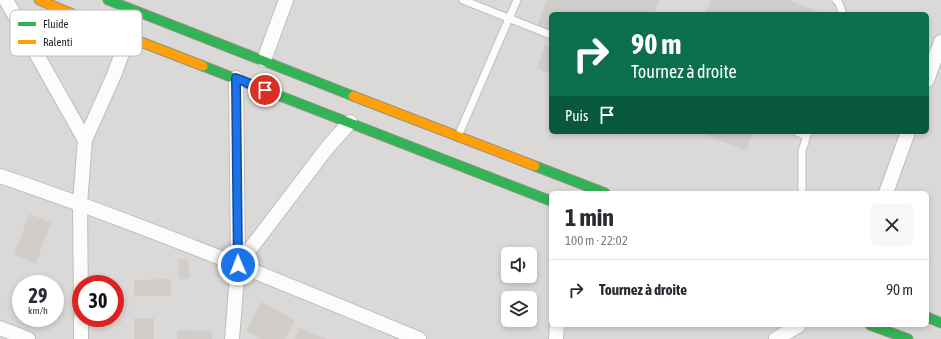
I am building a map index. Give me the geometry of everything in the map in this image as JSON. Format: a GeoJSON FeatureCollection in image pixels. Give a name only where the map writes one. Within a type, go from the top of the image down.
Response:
{"type":"FeatureCollection","features":[{"type":"Feature","properties":{"kind":"main road"},"geometry":{"type":"LineString","coordinates":[[38,0],[62,10]]}},
{"type":"Feature","properties":{"kind":"main road"},"geometry":{"type":"LineString","coordinates":[[108,0],[134,10]]}},
{"type":"Feature","properties":{"kind":"main road"},"geometry":{"type":"LineString","coordinates":[[142,13],[600,191]]}},
{"type":"Feature","properties":{"kind":"main road"},"geometry":{"type":"LineString","coordinates":[[142,42],[549,200]]}},
{"type":"Feature","properties":{"kind":"main road"},"geometry":{"type":"LineString","coordinates":[[929,318],[941,323]]}},
{"type":"Feature","properties":{"kind":"main road"},"geometry":{"type":"LineString","coordinates":[[876,327],[908,339]]}},
{"type":"Feature","properties":{"kind":"street"},"geometry":{"type":"LineString","coordinates":[[6,0],[12,10]]}},
{"type":"Feature","properties":{"kind":"street"},"geometry":{"type":"LineString","coordinates":[[264,60],[286,0]]}},
{"type":"Feature","properties":{"kind":"street"},"geometry":{"type":"LineString","coordinates":[[929,75],[941,42]]}},
{"type":"Feature","properties":{"kind":"street"},"geometry":{"type":"LineString","coordinates":[[38,56],[86,140]]}},
{"type":"Feature","properties":{"kind":"street"},"geometry":{"type":"LineString","coordinates":[[81,275],[80,203],[86,140],[121,56]]}},
{"type":"Feature","properties":{"kind":"street"},"geometry":{"type":"LineString","coordinates":[[232,339],[238,265],[236,78]]}},
{"type":"Feature","properties":{"kind":"street"},"geometry":{"type":"LineString","coordinates":[[238,265],[327,148],[350,122]]}},
{"type":"Feature","properties":{"kind":"street"},"geometry":{"type":"LineString","coordinates":[[887,191],[907,134]]}},
{"type":"Feature","properties":{"kind":"street"},"geometry":{"type":"LineString","coordinates":[[0,176],[80,203],[238,265],[419,339]]}},
{"type":"Feature","properties":{"kind":"street"},"geometry":{"type":"LineString","coordinates":[[81,327],[81,339]]}},
{"type":"Feature","properties":{"kind":"street"},"geometry":{"type":"LineString","coordinates":[[556,339],[557,327]]}},
{"type":"Feature","properties":{"kind":"street"},"geometry":{"type":"LineString","coordinates":[[776,339],[796,327]]}},
{"type":"Feature","properties":{"kind":"street"},"geometry":{"type":"LineString","coordinates":[[0,328],[28,339]]}},
{"type":"Feature","properties":{"kind":"lane"},"geometry":{"type":"LineString","coordinates":[[463,0],[549,34]]}},
{"type":"Feature","properties":{"kind":"lane"},"geometry":{"type":"LineString","coordinates":[[458,137],[517,0]]}},
{"type":"Feature","properties":{"kind":"lane"},"geometry":{"type":"LineString","coordinates":[[836,0],[838,1],[842,12]]}},
{"type":"Feature","properties":{"kind":"lane"},"geometry":{"type":"LineString","coordinates":[[802,191],[802,151],[807,134]]}},
{"type":"Feature","properties":{"kind":"shaded area"},"geometry":{"type":"Polygon","coordinates":[[[0,0],[941,0],[941,339],[0,339],[0,0]]]}},
{"type":"Feature","properties":{"kind":"building"},"geometry":{"type":"Polygon","coordinates":[[[547,0],[659,0],[655,12],[549,12],[549,30],[537,26],[547,0]]]}},
{"type":"Feature","properties":{"kind":"building"},"geometry":{"type":"Polygon","coordinates":[[[711,0],[788,0],[817,11],[817,12],[706,12],[711,0]]]}},
{"type":"Feature","properties":{"kind":"building"},"geometry":{"type":"Polygon","coordinates":[[[545,45],[549,46],[549,73],[537,68],[545,45]]]}},
{"type":"Feature","properties":{"kind":"building"},"geometry":{"type":"Polygon","coordinates":[[[704,134],[752,134],[746,151],[704,134]]]}},
{"type":"Feature","properties":{"kind":"building"},"geometry":{"type":"Polygon","coordinates":[[[29,214],[51,222],[36,263],[14,255],[29,214]]]}},
{"type":"Feature","properties":{"kind":"building"},"geometry":{"type":"Polygon","coordinates":[[[178,259],[188,259],[189,279],[179,279],[178,259]]]}},
{"type":"Feature","properties":{"kind":"building"},"geometry":{"type":"Polygon","coordinates":[[[171,279],[171,296],[134,296],[134,280],[171,279]]]}},
{"type":"Feature","properties":{"kind":"building"},"geometry":{"type":"Polygon","coordinates":[[[261,302],[295,320],[285,339],[261,339],[246,331],[261,302]]]}},
{"type":"Feature","properties":{"kind":"building"},"geometry":{"type":"Polygon","coordinates":[[[134,318],[154,318],[154,339],[134,339],[134,318]]]}},
{"type":"Feature","properties":{"kind":"building"},"geometry":{"type":"Polygon","coordinates":[[[299,328],[327,339],[295,339],[299,328]]]}},
{"type":"Feature","properties":{"kind":"building"},"geometry":{"type":"Polygon","coordinates":[[[177,330],[212,331],[212,339],[177,339],[177,330]]]}},
{"type":"Feature","properties":{"kind":"traffic: fast"},"geometry":{"type":"LineString","coordinates":[[108,0],[134,10]]}},
{"type":"Feature","properties":{"kind":"traffic: fast"},"geometry":{"type":"LineString","coordinates":[[142,13],[353,96]]}},
{"type":"Feature","properties":{"kind":"traffic: fast"},"geometry":{"type":"LineString","coordinates":[[203,66],[549,200]]}},
{"type":"Feature","properties":{"kind":"traffic: fast"},"geometry":{"type":"LineString","coordinates":[[535,166],[600,191]]}},
{"type":"Feature","properties":{"kind":"traffic: fast"},"geometry":{"type":"LineString","coordinates":[[929,318],[941,323]]}},
{"type":"Feature","properties":{"kind":"traffic: fast"},"geometry":{"type":"LineString","coordinates":[[875,327],[908,339]]}},
{"type":"Feature","properties":{"kind":"traffic: slow"},"geometry":{"type":"LineString","coordinates":[[39,0],[63,10]]}},
{"type":"Feature","properties":{"kind":"traffic: slow"},"geometry":{"type":"LineString","coordinates":[[142,42],[203,66]]}},
{"type":"Feature","properties":{"kind":"traffic: slow"},"geometry":{"type":"LineString","coordinates":[[353,96],[535,166]]}},
{"type":"Feature","properties":{"kind":"route"},"geometry":{"type":"LineString","coordinates":[[238,265],[236,78],[265,90]]}}]}
